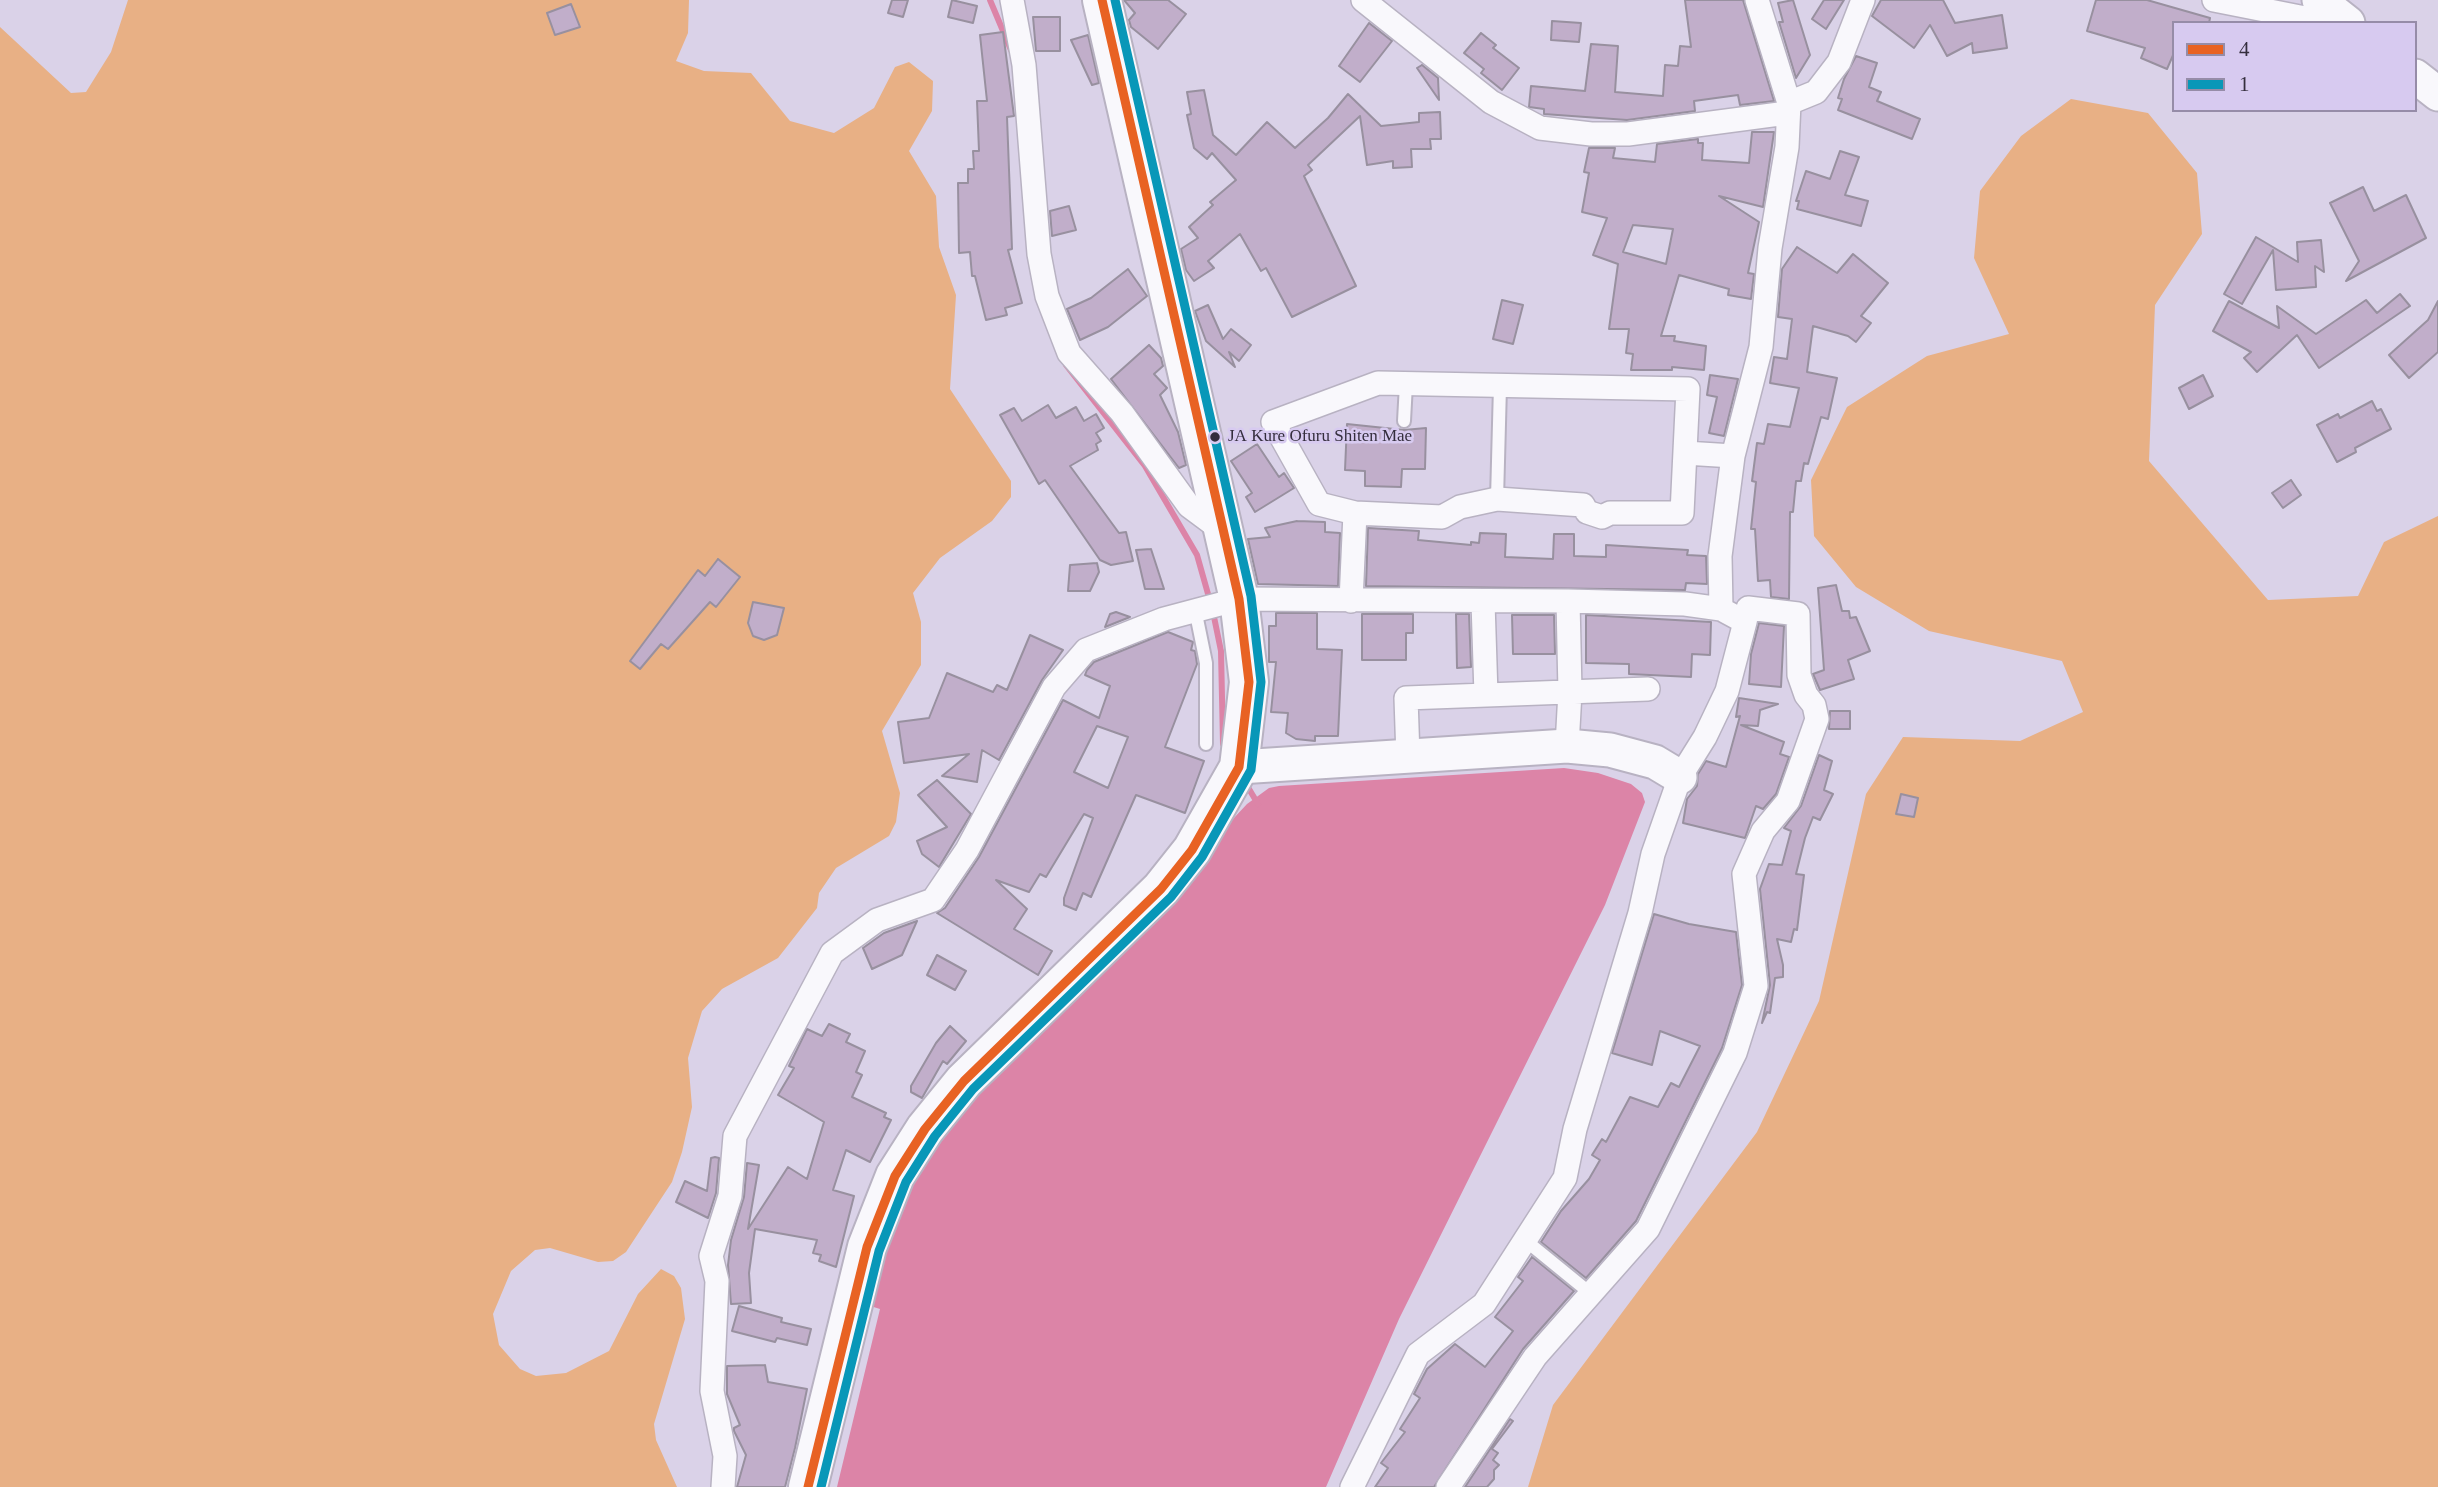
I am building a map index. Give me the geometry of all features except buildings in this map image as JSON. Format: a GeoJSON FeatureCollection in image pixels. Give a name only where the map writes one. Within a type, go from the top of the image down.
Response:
{"type":"FeatureCollection","features":[{"type":"Feature","properties":{"kind":"highway"},"geometry":{"type":"LineString","coordinates":[[808,1487],[867,1247],[895,1176],[925,1129],[964,1081],[1161,889],[1192,850],[1239,767],[1249,682],[1239,599],[1102,0]]}},
{"type":"Feature","properties":{"kind":"street"},"geometry":{"type":"LineString","coordinates":[[1012,0],[1024,65],[1039,254],[1047,296],[1069,353],[1122,413],[1189,506],[1226,534]]}},
{"type":"Feature","properties":{"kind":"street"},"geometry":{"type":"LineString","coordinates":[[1363,0],[1490,102],[1540,128],[1591,134],[1628,134],[1788,108],[1816,93],[1839,62],[1863,0]]}},
{"type":"Feature","properties":{"kind":"street"},"geometry":{"type":"LineString","coordinates":[[1721,609],[1720,556],[1733,456],[1761,346],[1770,248],[1787,147],[1788,108],[1757,0]]}},
{"type":"Feature","properties":{"kind":"street"},"geometry":{"type":"LineString","coordinates":[[2214,0],[2305,18],[2336,13]]}},
{"type":"Feature","properties":{"kind":"street"},"geometry":{"type":"LineString","coordinates":[[2417,78],[2438,94]]}},
{"type":"Feature","properties":{"kind":"street"},"geometry":{"type":"LineString","coordinates":[[1378,383],[1406,384],[1688,389],[1682,513],[1610,513],[1602,517],[1587,512],[1583,505],[1497,499],[1460,507],[1441,517],[1356,513],[1319,504],[1273,422],[1378,383]]}},
{"type":"Feature","properties":{"kind":"street"},"geometry":{"type":"LineString","coordinates":[[1685,453],[1733,456]]}},
{"type":"Feature","properties":{"kind":"street"},"geometry":{"type":"LineString","coordinates":[[1351,601],[1356,513]]}},
{"type":"Feature","properties":{"kind":"street"},"geometry":{"type":"LineString","coordinates":[[723,1487],[724,1456],[712,1391],[717,1281],[711,1256],[730,1196],[735,1136],[832,953],[877,920],[933,900],[967,850],[1054,687],[1086,650],[1117,636],[1195,609],[1239,599],[1685,604],[1721,609],[1745,622]]}},
{"type":"Feature","properties":{"kind":"street"},"geometry":{"type":"LineString","coordinates":[[1567,746],[1570,692],[1568,601]]}},
{"type":"Feature","properties":{"kind":"street"},"geometry":{"type":"LineString","coordinates":[[1483,602],[1486,695]]}},
{"type":"Feature","properties":{"kind":"street"},"geometry":{"type":"LineString","coordinates":[[1352,1487],[1418,1354],[1484,1304],[1565,1178],[1575,1129],[1640,913],[1653,854],[1680,777],[1705,737],[1727,691],[1748,608],[1798,614],[1799,675],[1806,695],[1814,705],[1816,719],[1788,801],[1763,831],[1744,874],[1756,986],[1735,1053],[1647,1229],[1535,1357],[1448,1487]]}},
{"type":"Feature","properties":{"kind":"street"},"geometry":{"type":"LineString","coordinates":[[1408,757],[1406,698],[1648,689]]}},
{"type":"Feature","properties":{"kind":"street"},"geometry":{"type":"LineString","coordinates":[[1239,767],[1567,746],[1655,762],[1680,777]]}},
{"type":"Feature","properties":{"kind":"lane"},"geometry":{"type":"LineString","coordinates":[[1404,421],[1406,384]]}},
{"type":"Feature","properties":{"kind":"lane"},"geometry":{"type":"LineString","coordinates":[[1497,499],[1500,386]]}},
{"type":"Feature","properties":{"kind":"lane"},"geometry":{"type":"LineString","coordinates":[[1195,609],[1206,663],[1206,744]]}},
{"type":"Feature","properties":{"kind":"lane"},"geometry":{"type":"LineString","coordinates":[[1525,1240],[1590,1293]]}},
{"type":"Feature","properties":{"kind":"shaded area"},"geometry":{"type":"Polygon","coordinates":[[[128,0],[689,0],[688,33],[676,61],[704,71],[751,73],[790,121],[834,133],[874,108],[895,67],[909,62],[933,81],[932,111],[909,151],[936,196],[939,247],[956,295],[950,389],[1011,481],[1011,497],[992,521],[940,558],[913,593],[921,622],[921,665],[882,731],[900,793],[896,822],[889,836],[836,868],[819,893],[817,908],[778,958],[722,989],[702,1011],[688,1058],[692,1107],[682,1152],[672,1182],[626,1252],[613,1261],[598,1262],[550,1248],[535,1250],[511,1271],[493,1314],[499,1345],[520,1369],[536,1376],[566,1373],[609,1351],[638,1294],[661,1269],[674,1276],[681,1288],[685,1319],[654,1424],[656,1440],[677,1487],[0,1487],[0,27],[71,93],[86,92],[111,52],[128,0]]]}},
{"type":"Feature","properties":{"kind":"shaded area"},"geometry":{"type":"Polygon","coordinates":[[[2071,99],[2148,113],[2197,173],[2202,234],[2155,305],[2149,461],[2268,600],[2358,596],[2384,542],[2438,516],[2438,1487],[1528,1487],[1553,1405],[1757,1132],[1819,1001],[1866,794],[1903,737],[2020,741],[2083,712],[2062,661],[1929,631],[1856,587],[1814,536],[1811,480],[1847,407],[1927,356],[2009,334],[1974,258],[1980,191],[2021,136],[2071,99]]]}},
{"type":"Feature","properties":{"kind":"shaded area"},"geometry":{"type":"Polygon","coordinates":[[[1564,768],[1598,773],[1631,784],[1642,793],[1645,802],[1605,905],[1399,1319],[1326,1487],[837,1487],[880,1309],[864,1304],[927,1146],[1247,804],[1269,788],[1279,786],[1564,768]]]}},
{"type":"Feature","properties":{"kind":"waterway"},"geometry":{"type":"LineString","coordinates":[[990,0],[1011,50]]}},
{"type":"Feature","properties":{"kind":"waterway"},"geometry":{"type":"LineString","coordinates":[[1066,365],[1145,466],[1197,555],[1210,601]]}},
{"type":"Feature","properties":{"kind":"waterway"},"geometry":{"type":"LineString","coordinates":[[1213,612],[1221,651],[1223,744]]}},
{"type":"Feature","properties":{"kind":"waterway"},"geometry":{"type":"LineString","coordinates":[[1246,784],[1258,804]]}},
{"type":"Feature","properties":{"kind":"transit line","name":"4"},"geometry":{"type":"LineString","coordinates":[[808,1487],[867,1247],[895,1176],[925,1129],[964,1081],[1161,889],[1192,850],[1239,767],[1249,682],[1239,599],[1102,0]]}},
{"type":"Feature","properties":{"kind":"transit line","name":"1"},"geometry":{"type":"LineString","coordinates":[[821,1487],[879,1251],[906,1182],[935,1136],[973,1089],[1171,897],[1202,857],[1251,770],[1261,682],[1251,596],[1115,0]]}},
{"type":"Feature","properties":{"kind":"place","name":"JA Kure Ofuru Shiten Mae"},"geometry":{"type":"Point","coordinates":[1215,437]}}]}
